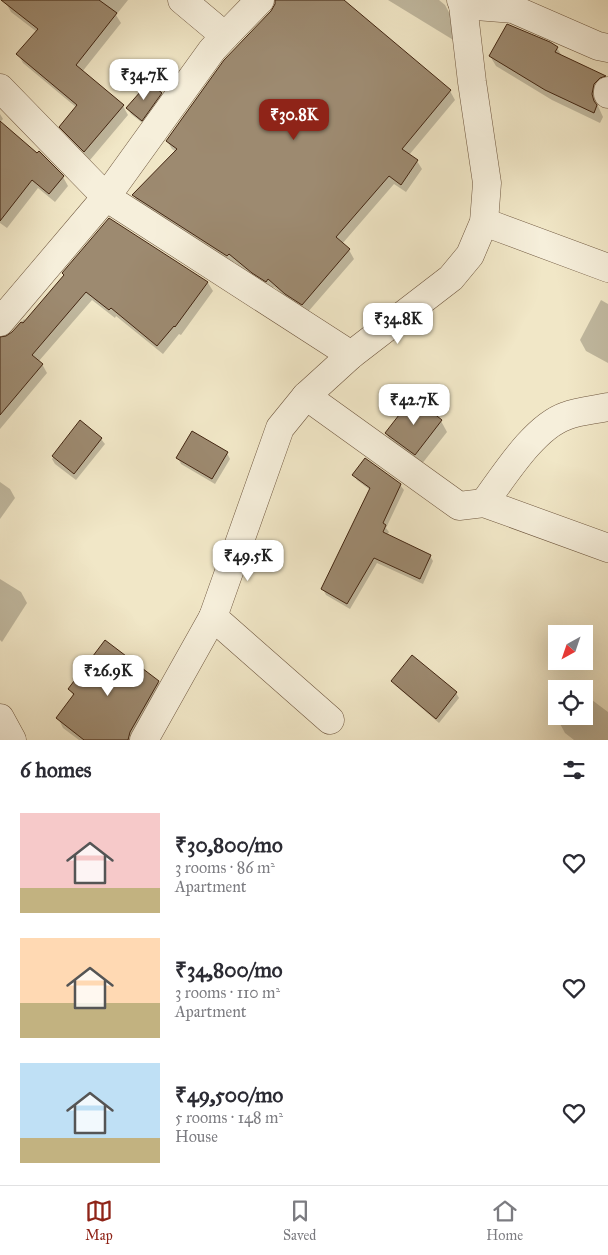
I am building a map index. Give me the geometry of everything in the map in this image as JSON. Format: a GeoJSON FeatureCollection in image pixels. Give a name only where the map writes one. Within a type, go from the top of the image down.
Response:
{"type":"FeatureCollection","features":[{"type":"Feature","properties":{"kind":"street"},"geometry":{"type":"LineString","coordinates":[[182,0],[225,36]]}},
{"type":"Feature","properties":{"kind":"street"},"geometry":{"type":"LineString","coordinates":[[0,322],[106,197],[212,50],[260,0]]}},
{"type":"Feature","properties":{"kind":"street"},"geometry":{"type":"LineString","coordinates":[[144,740],[213,617],[280,428],[306,396],[351,355],[451,278],[470,255],[484,222],[487,183],[462,3],[513,9],[598,46],[608,48]]}},
{"type":"Feature","properties":{"kind":"street"},"geometry":{"type":"LineString","coordinates":[[0,88],[106,197],[351,355]]}},
{"type":"Feature","properties":{"kind":"street"},"geometry":{"type":"LineString","coordinates":[[484,222],[608,268]]}},
{"type":"Feature","properties":{"kind":"street"},"geometry":{"type":"LineString","coordinates":[[306,396],[459,506],[484,503],[608,548]]}},
{"type":"Feature","properties":{"kind":"street"},"geometry":{"type":"LineString","coordinates":[[484,503],[528,444],[545,427],[565,416],[608,407]]}},
{"type":"Feature","properties":{"kind":"street"},"geometry":{"type":"LineString","coordinates":[[213,617],[330,720]]}},
{"type":"Feature","properties":{"kind":"street"},"geometry":{"type":"LineString","coordinates":[[0,718],[12,740]]}},
{"type":"Feature","properties":{"kind":"building"},"geometry":{"type":"Polygon","coordinates":[[[1,0],[99,0],[117,13],[76,65],[124,105],[84,152],[59,127],[77,105],[16,54],[38,29],[1,0]]]}},
{"type":"Feature","properties":{"kind":"building"},"geometry":{"type":"Polygon","coordinates":[[[275,0],[344,0],[451,90],[402,149],[418,160],[401,185],[389,176],[336,237],[350,249],[302,305],[285,294],[268,279],[266,282],[229,254],[227,256],[132,195],[177,149],[166,141],[224,60],[271,11],[275,0]]]}},
{"type":"Feature","properties":{"kind":"building"},"geometry":{"type":"Polygon","coordinates":[[[507,24],[550,42],[558,47],[555,52],[606,76],[600,78],[594,84],[592,94],[597,105],[594,113],[545,90],[489,56],[507,24]]]}},
{"type":"Feature","properties":{"kind":"building"},"geometry":{"type":"Polygon","coordinates":[[[149,82],[162,93],[142,121],[126,108],[149,82]]]}},
{"type":"Feature","properties":{"kind":"building"},"geometry":{"type":"Polygon","coordinates":[[[0,121],[37,153],[39,151],[64,176],[49,194],[32,180],[0,221],[0,121]]]}},
{"type":"Feature","properties":{"kind":"building"},"geometry":{"type":"Polygon","coordinates":[[[109,218],[208,282],[175,327],[157,346],[111,308],[109,310],[86,292],[32,355],[43,364],[0,415],[0,337],[6,336],[21,322],[23,323],[64,275],[62,273],[109,218]]]}},
{"type":"Feature","properties":{"kind":"building"},"geometry":{"type":"Polygon","coordinates":[[[413,397],[442,420],[415,455],[385,433],[413,397]]]}},
{"type":"Feature","properties":{"kind":"building"},"geometry":{"type":"Polygon","coordinates":[[[80,420],[102,438],[74,474],[52,456],[80,420]]]}},
{"type":"Feature","properties":{"kind":"building"},"geometry":{"type":"Polygon","coordinates":[[[192,431],[228,452],[212,479],[176,458],[192,431]]]}},
{"type":"Feature","properties":{"kind":"building"},"geometry":{"type":"Polygon","coordinates":[[[365,458],[401,484],[383,523],[386,525],[383,532],[431,555],[420,579],[374,558],[347,604],[321,589],[370,488],[352,475],[365,458]]]}},
{"type":"Feature","properties":{"kind":"building"},"geometry":{"type":"Polygon","coordinates":[[[105,640],[159,681],[130,732],[128,740],[84,740],[56,718],[74,694],[68,689],[105,640]]]}},
{"type":"Feature","properties":{"kind":"building"},"geometry":{"type":"Polygon","coordinates":[[[412,655],[457,692],[436,719],[391,681],[412,655]]]}}]}
